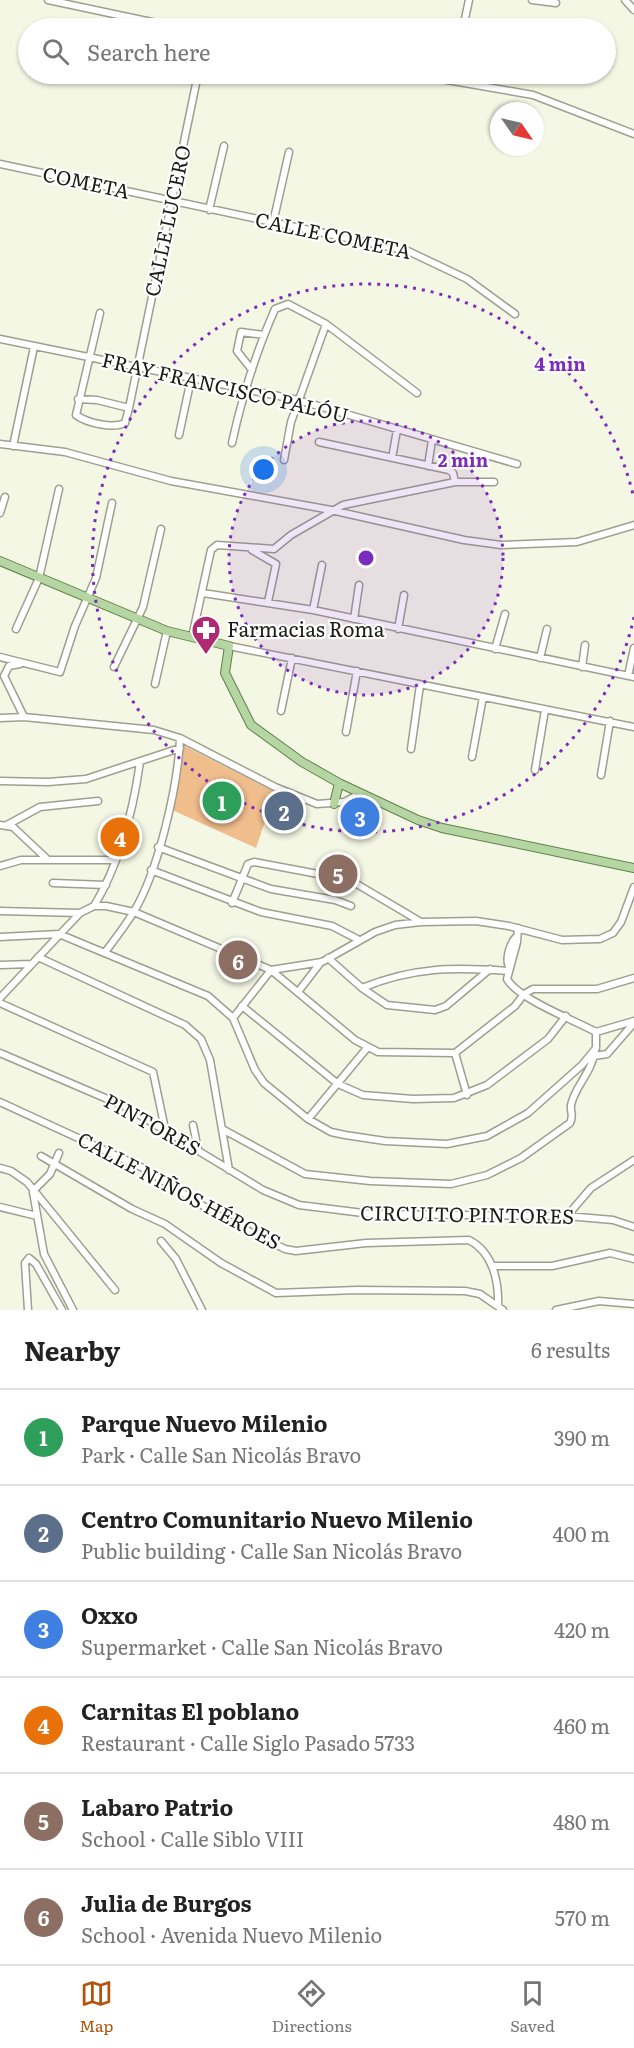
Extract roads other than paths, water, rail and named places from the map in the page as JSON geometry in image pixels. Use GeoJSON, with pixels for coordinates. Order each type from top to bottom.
{"type":"FeatureCollection","features":[{"type":"Feature","properties":{"kind":"main road"},"geometry":{"type":"LineString","coordinates":[[0,561],[167,631],[228,646],[225,673],[251,725],[302,762],[360,794],[442,828],[634,868]]}},
{"type":"Feature","properties":{"kind":"main road"},"geometry":{"type":"LineString","coordinates":[[334,804],[339,783]]}},
{"type":"Feature","properties":{"kind":"street"},"geometry":{"type":"LineString","coordinates":[[48,0],[133,18]]}},
{"type":"Feature","properties":{"kind":"street"},"geometry":{"type":"LineString","coordinates":[[465,18],[469,0]]}},
{"type":"Feature","properties":{"kind":"street"},"geometry":{"type":"LineString","coordinates":[[532,0],[556,3]]}},
{"type":"Feature","properties":{"kind":"street"},"geometry":{"type":"LineString","coordinates":[[625,0],[634,10]]}},
{"type":"Feature","properties":{"kind":"street","name":"CALLE LUCERO"},"geometry":{"type":"LineString","coordinates":[[78,399],[76,415],[108,425],[125,423],[196,84]]}},
{"type":"Feature","properties":{"kind":"street"},"geometry":{"type":"LineString","coordinates":[[484,84],[548,99],[634,134]]}},
{"type":"Feature","properties":{"kind":"street"},"geometry":{"type":"LineString","coordinates":[[209,210],[224,146]]}},
{"type":"Feature","properties":{"kind":"street"},"geometry":{"type":"LineString","coordinates":[[273,223],[289,152]]}},
{"type":"Feature","properties":{"kind":"street","name":"COMETA"},"geometry":{"type":"LineString","coordinates":[[0,164],[172,202]]}},
{"type":"Feature","properties":{"kind":"street","name":"CALLE COMETA"},"geometry":{"type":"LineString","coordinates":[[172,202],[419,255],[467,279],[515,314]]}},
{"type":"Feature","properties":{"kind":"street"},"geometry":{"type":"LineString","coordinates":[[232,443],[244,390],[264,335],[275,309],[288,304],[326,324],[417,393]]}},
{"type":"Feature","properties":{"kind":"street"},"geometry":{"type":"LineString","coordinates":[[100,313],[78,399],[97,400],[129,408]]}},
{"type":"Feature","properties":{"kind":"street"},"geometry":{"type":"LineString","coordinates":[[284,459],[298,400],[326,324]]}},
{"type":"Feature","properties":{"kind":"street"},"geometry":{"type":"LineString","coordinates":[[252,370],[237,351],[241,333],[264,335]]}},
{"type":"Feature","properties":{"kind":"street","name":"FRAY FRANCISCO PALÓU"},"geometry":{"type":"LineString","coordinates":[[0,339],[298,400],[517,464]]}},
{"type":"Feature","properties":{"kind":"street"},"geometry":{"type":"LineString","coordinates":[[13,446],[34,347]]}},
{"type":"Feature","properties":{"kind":"street"},"geometry":{"type":"LineString","coordinates":[[179,435],[191,379]]}},
{"type":"Feature","properties":{"kind":"street"},"geometry":{"type":"LineString","coordinates":[[392,458],[397,430]]}},
{"type":"Feature","properties":{"kind":"street"},"geometry":{"type":"LineString","coordinates":[[428,466],[432,440]]}},
{"type":"Feature","properties":{"kind":"street"},"geometry":{"type":"LineString","coordinates":[[319,442],[450,470],[455,482]]}},
{"type":"Feature","properties":{"kind":"street"},"geometry":{"type":"LineString","coordinates":[[0,444],[65,452],[171,481],[331,510],[464,540],[501,545],[577,542],[634,525]]}},
{"type":"Feature","properties":{"kind":"street"},"geometry":{"type":"LineString","coordinates":[[192,638],[214,547],[222,544],[249,549],[274,549],[291,535],[331,510],[391,494],[455,482],[494,482]]}},
{"type":"Feature","properties":{"kind":"street"},"geometry":{"type":"LineString","coordinates":[[16,629],[39,578],[59,489]]}},
{"type":"Feature","properties":{"kind":"street"},"geometry":{"type":"LineString","coordinates":[[0,513],[5,497]]}},
{"type":"Feature","properties":{"kind":"street"},"geometry":{"type":"LineString","coordinates":[[0,657],[20,664],[60,672],[96,578],[111,503]]}},
{"type":"Feature","properties":{"kind":"street"},"geometry":{"type":"LineString","coordinates":[[114,667],[148,592],[160,529]]}},
{"type":"Feature","properties":{"kind":"street"},"geometry":{"type":"LineString","coordinates":[[249,549],[271,559],[276,564],[268,602]]}},
{"type":"Feature","properties":{"kind":"street"},"geometry":{"type":"LineString","coordinates":[[312,610],[322,565]]}},
{"type":"Feature","properties":{"kind":"street"},"geometry":{"type":"LineString","coordinates":[[354,619],[359,585]]}},
{"type":"Feature","properties":{"kind":"street"},"geometry":{"type":"LineString","coordinates":[[202,593],[312,610],[631,677],[634,648]]}},
{"type":"Feature","properties":{"kind":"street"},"geometry":{"type":"LineString","coordinates":[[398,629],[404,595]]}},
{"type":"Feature","properties":{"kind":"street"},"geometry":{"type":"LineString","coordinates":[[495,649],[504,614]]}},
{"type":"Feature","properties":{"kind":"street"},"geometry":{"type":"LineString","coordinates":[[540,658],[547,629]]}},
{"type":"Feature","properties":{"kind":"street"},"geometry":{"type":"LineString","coordinates":[[155,684],[167,631]]}},
{"type":"Feature","properties":{"kind":"street"},"geometry":{"type":"LineString","coordinates":[[582,667],[585,645]]}},
{"type":"Feature","properties":{"kind":"street"},"geometry":{"type":"LineString","coordinates":[[228,646],[634,727]]}},
{"type":"Feature","properties":{"kind":"street"},"geometry":{"type":"LineString","coordinates":[[281,711],[292,658]]}},
{"type":"Feature","properties":{"kind":"street"},"geometry":{"type":"LineString","coordinates":[[20,664],[9,666],[4,676],[24,717]]}},
{"type":"Feature","properties":{"kind":"street"},"geometry":{"type":"LineString","coordinates":[[346,732],[357,671]]}},
{"type":"Feature","properties":{"kind":"street"},"geometry":{"type":"LineString","coordinates":[[411,748],[420,685]]}},
{"type":"Feature","properties":{"kind":"street"},"geometry":{"type":"LineString","coordinates":[[472,757],[483,697]]}},
{"type":"Feature","properties":{"kind":"street"},"geometry":{"type":"LineString","coordinates":[[535,770],[545,710]]}},
{"type":"Feature","properties":{"kind":"street"},"geometry":{"type":"LineString","coordinates":[[0,718],[24,717],[129,726],[180,738],[275,787],[317,804],[334,804],[360,794]]}},
{"type":"Feature","properties":{"kind":"street"},"geometry":{"type":"LineString","coordinates":[[601,775],[610,721]]}},
{"type":"Feature","properties":{"kind":"street"},"geometry":{"type":"LineString","coordinates":[[106,951],[134,912],[152,870],[178,774],[180,738]]}},
{"type":"Feature","properties":{"kind":"street"},"geometry":{"type":"LineString","coordinates":[[0,781],[70,782],[180,748]]}},
{"type":"Feature","properties":{"kind":"street"},"geometry":{"type":"LineString","coordinates":[[0,998],[80,913],[93,906],[106,885],[128,824],[140,762]]}},
{"type":"Feature","properties":{"kind":"street"},"geometry":{"type":"LineString","coordinates":[[3,825],[40,807],[98,801]]}},
{"type":"Feature","properties":{"kind":"street"},"geometry":{"type":"LineString","coordinates":[[3,825],[18,831],[47,859]]}},
{"type":"Feature","properties":{"kind":"street"},"geometry":{"type":"LineString","coordinates":[[158,847],[271,889],[335,900],[351,906]]}},
{"type":"Feature","properties":{"kind":"street"},"geometry":{"type":"LineString","coordinates":[[0,866],[21,860],[116,860]]}},
{"type":"Feature","properties":{"kind":"street"},"geometry":{"type":"LineString","coordinates":[[232,903],[248,864],[254,862],[340,877],[385,899],[421,922]]}},
{"type":"Feature","properties":{"kind":"street"},"geometry":{"type":"LineString","coordinates":[[152,870],[232,903],[261,912],[332,926],[359,940]]}},
{"type":"Feature","properties":{"kind":"street"},"geometry":{"type":"LineString","coordinates":[[53,884],[106,885]]}},
{"type":"Feature","properties":{"kind":"street"},"geometry":{"type":"LineString","coordinates":[[298,992],[325,960],[359,940],[395,926],[421,922],[476,921],[518,928],[562,940],[600,939],[613,933],[621,922],[631,904],[634,887]]}},
{"type":"Feature","properties":{"kind":"street"},"geometry":{"type":"LineString","coordinates":[[93,906],[134,912],[271,970],[367,1048],[378,1052],[455,1053],[515,1006],[524,994],[533,989],[597,989],[634,978]]}},
{"type":"Feature","properties":{"kind":"street"},"geometry":{"type":"LineString","coordinates":[[0,911],[80,913]]}},
{"type":"Feature","properties":{"kind":"street"},"geometry":{"type":"LineString","coordinates":[[518,928],[517,942],[508,969],[509,982],[524,994],[596,1032],[634,1022]]}},
{"type":"Feature","properties":{"kind":"street"},"geometry":{"type":"LineString","coordinates":[[0,937],[59,934],[106,951],[208,996],[233,1017],[255,1070],[264,1083],[308,1119],[345,1136],[424,1144],[464,1142],[487,1136],[528,1113],[582,1065],[596,1048]]}},
{"type":"Feature","properties":{"kind":"street"},"geometry":{"type":"LineString","coordinates":[[38,957],[185,1025],[196,1033],[210,1060],[229,1170]]}},
{"type":"Feature","properties":{"kind":"street"},"geometry":{"type":"LineString","coordinates":[[233,1017],[271,970],[325,960],[390,1006],[435,1010],[446,1006],[490,969]]}},
{"type":"Feature","properties":{"kind":"street"},"geometry":{"type":"LineString","coordinates":[[0,964],[32,963]]}},
{"type":"Feature","properties":{"kind":"street"},"geometry":{"type":"LineString","coordinates":[[362,988],[390,976],[415,971],[446,968],[508,969]]}},
{"type":"Feature","properties":{"kind":"street"},"geometry":{"type":"LineString","coordinates":[[0,1003],[153,1072],[165,1129]]}},
{"type":"Feature","properties":{"kind":"street"},"geometry":{"type":"LineString","coordinates":[[242,1006],[338,1084],[373,1096],[412,1099],[467,1095],[499,1077],[532,1052],[548,1039],[566,1016]]}},
{"type":"Feature","properties":{"kind":"street"},"geometry":{"type":"LineString","coordinates":[[594,1056],[607,1054],[634,1022]]}},
{"type":"Feature","properties":{"kind":"street"},"geometry":{"type":"LineString","coordinates":[[222,1129],[294,1171],[305,1174],[370,1181],[451,1184],[487,1175],[521,1158],[570,1123],[572,1119],[570,1106],[592,1067],[596,1048],[596,1032]]}},
{"type":"Feature","properties":{"kind":"street"},"geometry":{"type":"LineString","coordinates":[[308,1119],[367,1048]]}},
{"type":"Feature","properties":{"kind":"street","name":"PINTORES"},"geometry":{"type":"LineString","coordinates":[[0,1053],[126,1107],[278,1198],[299,1205]]}},
{"type":"Feature","properties":{"kind":"street"},"geometry":{"type":"LineString","coordinates":[[455,1053],[467,1095]]}},
{"type":"Feature","properties":{"kind":"street","name":"CALLE NIÑOS HÉROES"},"geometry":{"type":"LineString","coordinates":[[0,1102],[143,1168],[224,1219],[285,1249],[296,1251],[366,1243],[472,1241],[492,1266]]}},
{"type":"Feature","properties":{"kind":"street"},"geometry":{"type":"LineString","coordinates":[[193,1125],[198,1150]]}},
{"type":"Feature","properties":{"kind":"street"},"geometry":{"type":"LineString","coordinates":[[33,1191],[55,1166],[59,1153]]}},
{"type":"Feature","properties":{"kind":"street"},"geometry":{"type":"LineString","coordinates":[[41,1156],[132,1209],[165,1224],[213,1258],[276,1293],[357,1290],[465,1291],[480,1294],[501,1308]]}},
{"type":"Feature","properties":{"kind":"street"},"geometry":{"type":"LineString","coordinates":[[567,1216],[591,1188],[634,1160]]}},
{"type":"Feature","properties":{"kind":"street"},"geometry":{"type":"LineString","coordinates":[[0,1168],[21,1176],[115,1290]]}},
{"type":"Feature","properties":{"kind":"street"},"geometry":{"type":"LineString","coordinates":[[33,1191],[44,1254],[73,1310]]}},
{"type":"Feature","properties":{"kind":"street","name":"CIRCUITO PINTORES"},"geometry":{"type":"LineString","coordinates":[[299,1205],[370,1214],[503,1218],[567,1216],[613,1220],[634,1227]]}},
{"type":"Feature","properties":{"kind":"street"},"geometry":{"type":"LineString","coordinates":[[0,1207],[38,1216]]}},
{"type":"Feature","properties":{"kind":"street"},"geometry":{"type":"LineString","coordinates":[[161,1241],[176,1259],[202,1310]]}},
{"type":"Feature","properties":{"kind":"street"},"geometry":{"type":"LineString","coordinates":[[501,1308],[497,1277],[492,1266],[552,1266],[610,1253],[634,1259]]}},
{"type":"Feature","properties":{"kind":"street"},"geometry":{"type":"LineString","coordinates":[[28,1310],[25,1263],[29,1258],[36,1264],[62,1310]]}},
{"type":"Feature","properties":{"kind":"street"},"geometry":{"type":"LineString","coordinates":[[556,1310],[596,1302],[634,1304]]}},
{"type":"Feature","properties":{"kind":"place","name":"Farmacias Roma"},"geometry":{"type":"Point","coordinates":[206,656]}},
{"type":"Feature","properties":{"kind":"place","name":"Parque Nuevo Milenio"},"geometry":{"type":"Point","coordinates":[222,801]}},
{"type":"Feature","properties":{"kind":"place","name":"Centro Comunitario Nuevo Milenio"},"geometry":{"type":"Point","coordinates":[284,811]}},
{"type":"Feature","properties":{"kind":"place","name":"Oxxo"},"geometry":{"type":"Point","coordinates":[360,817]}},
{"type":"Feature","properties":{"kind":"place","name":"Carnitas El poblano"},"geometry":{"type":"Point","coordinates":[120,837]}},
{"type":"Feature","properties":{"kind":"place","name":"Labaro Patrio"},"geometry":{"type":"Point","coordinates":[338,874]}},
{"type":"Feature","properties":{"kind":"place","name":"Julia de Burgos"},"geometry":{"type":"Point","coordinates":[238,960]}}]}
